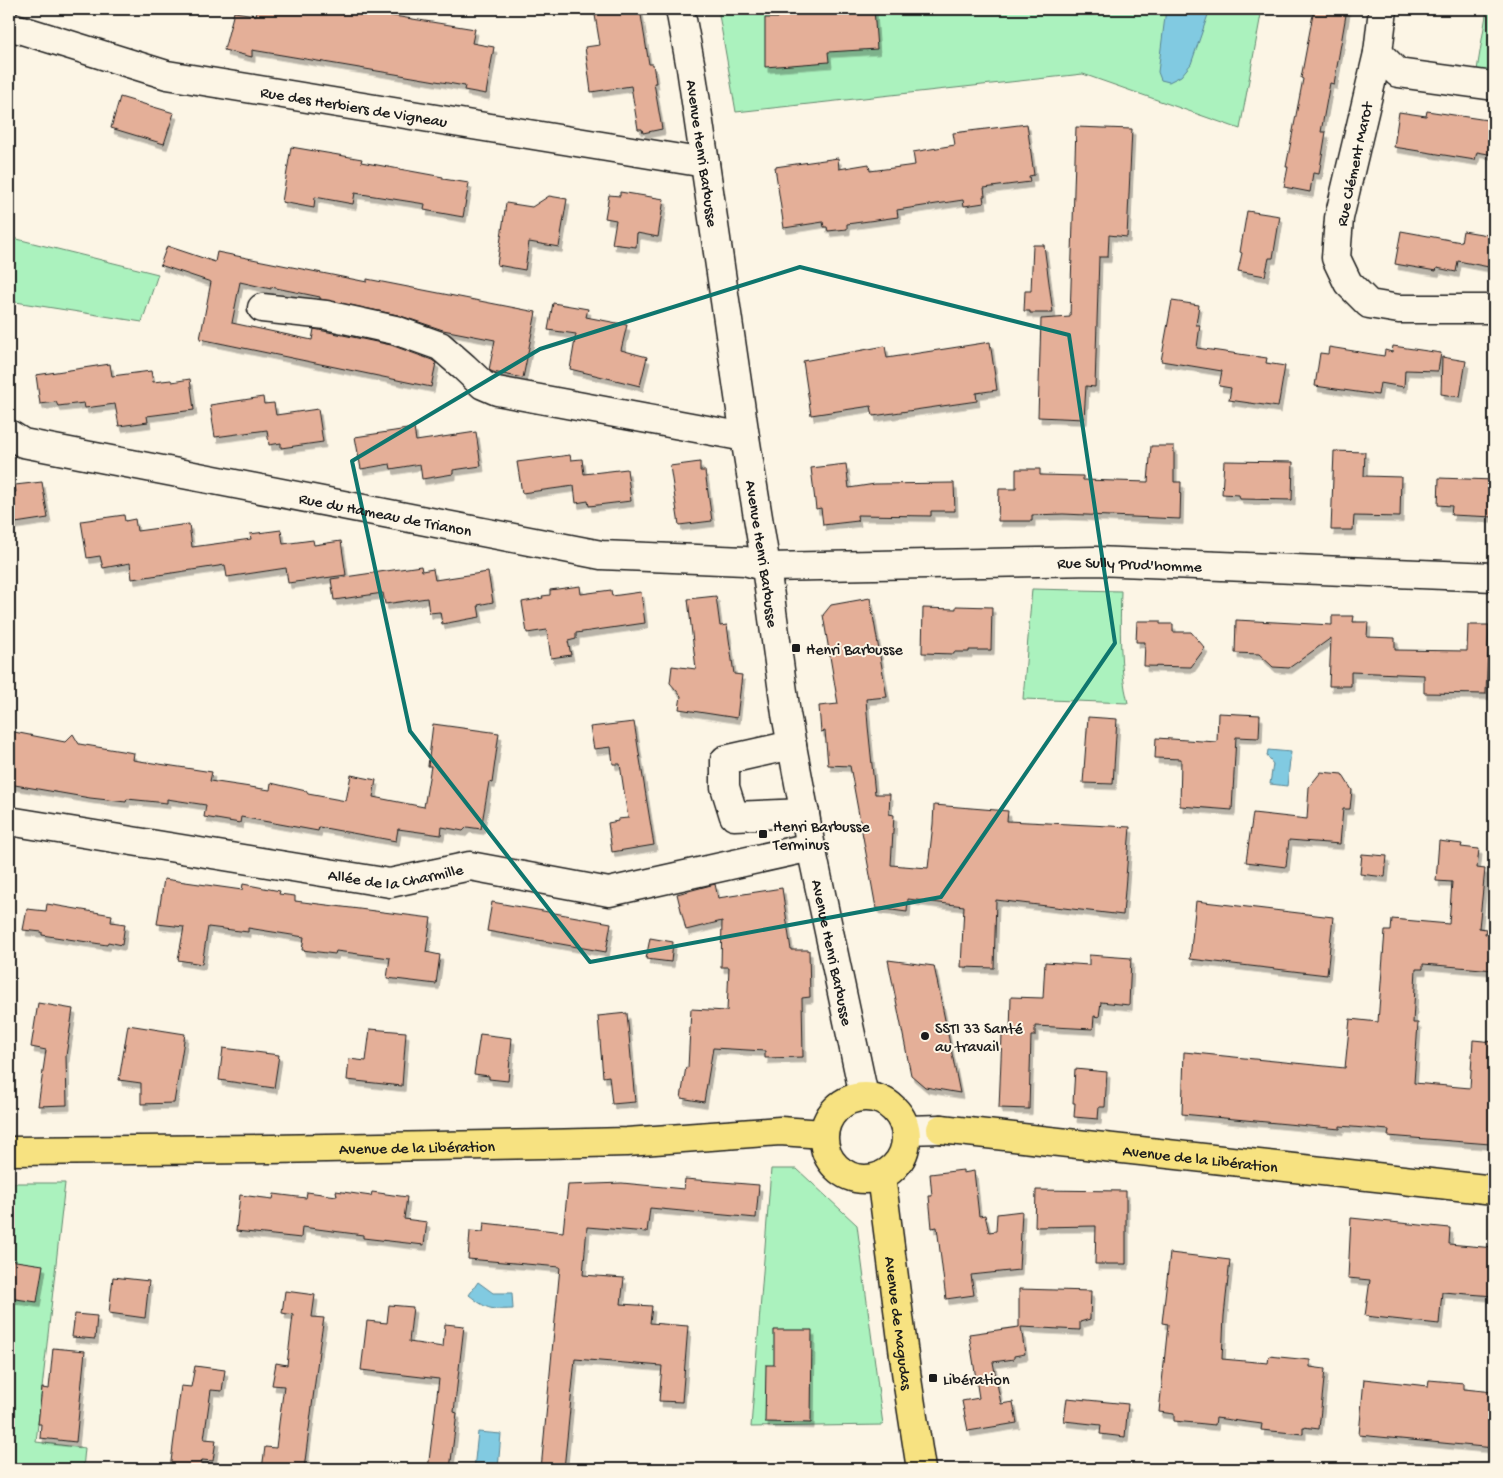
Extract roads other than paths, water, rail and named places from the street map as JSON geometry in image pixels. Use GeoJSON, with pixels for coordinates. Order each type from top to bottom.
{"type":"FeatureCollection","features":[{"type":"Feature","properties":{"kind":"main road"},"geometry":{"type":"LineString","coordinates":[[864,1096],[881,1100],[895,1110],[902,1119],[906,1130],[906,1144],[902,1157],[893,1169],[881,1176],[867,1179],[853,1178],[841,1171],[831,1161],[825,1148],[824,1134],[827,1122],[833,1112],[852,1098],[864,1096]]}},
{"type":"Feature","properties":{"kind":"main road","name":"Avenue de la Libération"},"geometry":{"type":"LineString","coordinates":[[941,1129],[1494,1190]]}},
{"type":"Feature","properties":{"kind":"main road","name":"Avenue de la Libération"},"geometry":{"type":"LineString","coordinates":[[9,1151],[544,1144],[627,1142],[780,1132],[824,1134]]}},
{"type":"Feature","properties":{"kind":"main road","name":"Avenue de Magudas"},"geometry":{"type":"LineString","coordinates":[[881,1176],[907,1379],[921,1469]]}},
{"type":"Feature","properties":{"kind":"street","name":"Avenue Henri Barbusse"},"geometry":{"type":"LineString","coordinates":[[680,9],[792,745],[811,848],[864,1096]]}},
{"type":"Feature","properties":{"kind":"street","name":"Rue Clément Marot"},"geometry":{"type":"LineString","coordinates":[[1383,9],[1378,53],[1339,218],[1336,258],[1348,283],[1369,304],[1400,309],[1494,309]]}},
{"type":"Feature","properties":{"kind":"street","name":"Rue des Herbiers de Vigneau"},"geometry":{"type":"LineString","coordinates":[[9,26],[167,75],[705,164]]}},
{"type":"Feature","properties":{"kind":"street"},"geometry":{"type":"LineString","coordinates":[[1378,53],[1398,73],[1494,86]]}},
{"type":"Feature","properties":{"kind":"street"},"geometry":{"type":"LineString","coordinates":[[262,308],[326,315],[395,330],[440,346],[483,385],[497,391],[745,437]]}},
{"type":"Feature","properties":{"kind":"street","name":"Rue du Hameau de Trianon"},"geometry":{"type":"LineString","coordinates":[[9,434],[23,443],[601,555],[745,561],[766,567]]}},
{"type":"Feature","properties":{"kind":"street","name":"Rue Sully Prud'homme"},"geometry":{"type":"LineString","coordinates":[[766,567],[1095,561],[1494,577]]}},
{"type":"Feature","properties":{"kind":"street"},"geometry":{"type":"LineString","coordinates":[[792,745],[725,760],[725,787],[734,816],[805,813]]}},
{"type":"Feature","properties":{"kind":"street","name":"Allée de la Charmille"},"geometry":{"type":"LineString","coordinates":[[9,821],[390,883],[470,866],[609,892],[811,848]]}},
{"type":"Feature","properties":{"kind":"street","name":"Avenue de la Libération"},"geometry":{"type":"LineString","coordinates":[[906,1130],[941,1129]]}},
{"type":"Feature","properties":{"kind":"water"},"geometry":{"type":"Polygon","coordinates":[[[1166,9],[1210,9],[1191,64],[1181,76],[1169,82],[1161,80],[1158,72],[1166,9]]]}},
{"type":"Feature","properties":{"kind":"water"},"geometry":{"type":"Polygon","coordinates":[[[1268,750],[1291,752],[1287,786],[1270,784],[1273,764],[1267,756],[1268,750]]]}},
{"type":"Feature","properties":{"kind":"water"},"geometry":{"type":"Polygon","coordinates":[[[478,1282],[493,1293],[512,1293],[513,1309],[489,1308],[469,1295],[478,1282]]]}},
{"type":"Feature","properties":{"kind":"water"},"geometry":{"type":"Polygon","coordinates":[[[478,1432],[501,1434],[498,1469],[474,1469],[478,1432]]]}},
{"type":"Feature","properties":{"kind":"place","name":"Henri Barbusse"},"geometry":{"type":"Point","coordinates":[796,648]}},
{"type":"Feature","properties":{"kind":"place","name":"Henri Barbusse Terminus"},"geometry":{"type":"Point","coordinates":[763,834]}},
{"type":"Feature","properties":{"kind":"place","name":"SSTI 33 Santé au travail"},"geometry":{"type":"Point","coordinates":[925,1036]}},
{"type":"Feature","properties":{"kind":"place","name":"Libération"},"geometry":{"type":"Point","coordinates":[933,1378]}}]}
